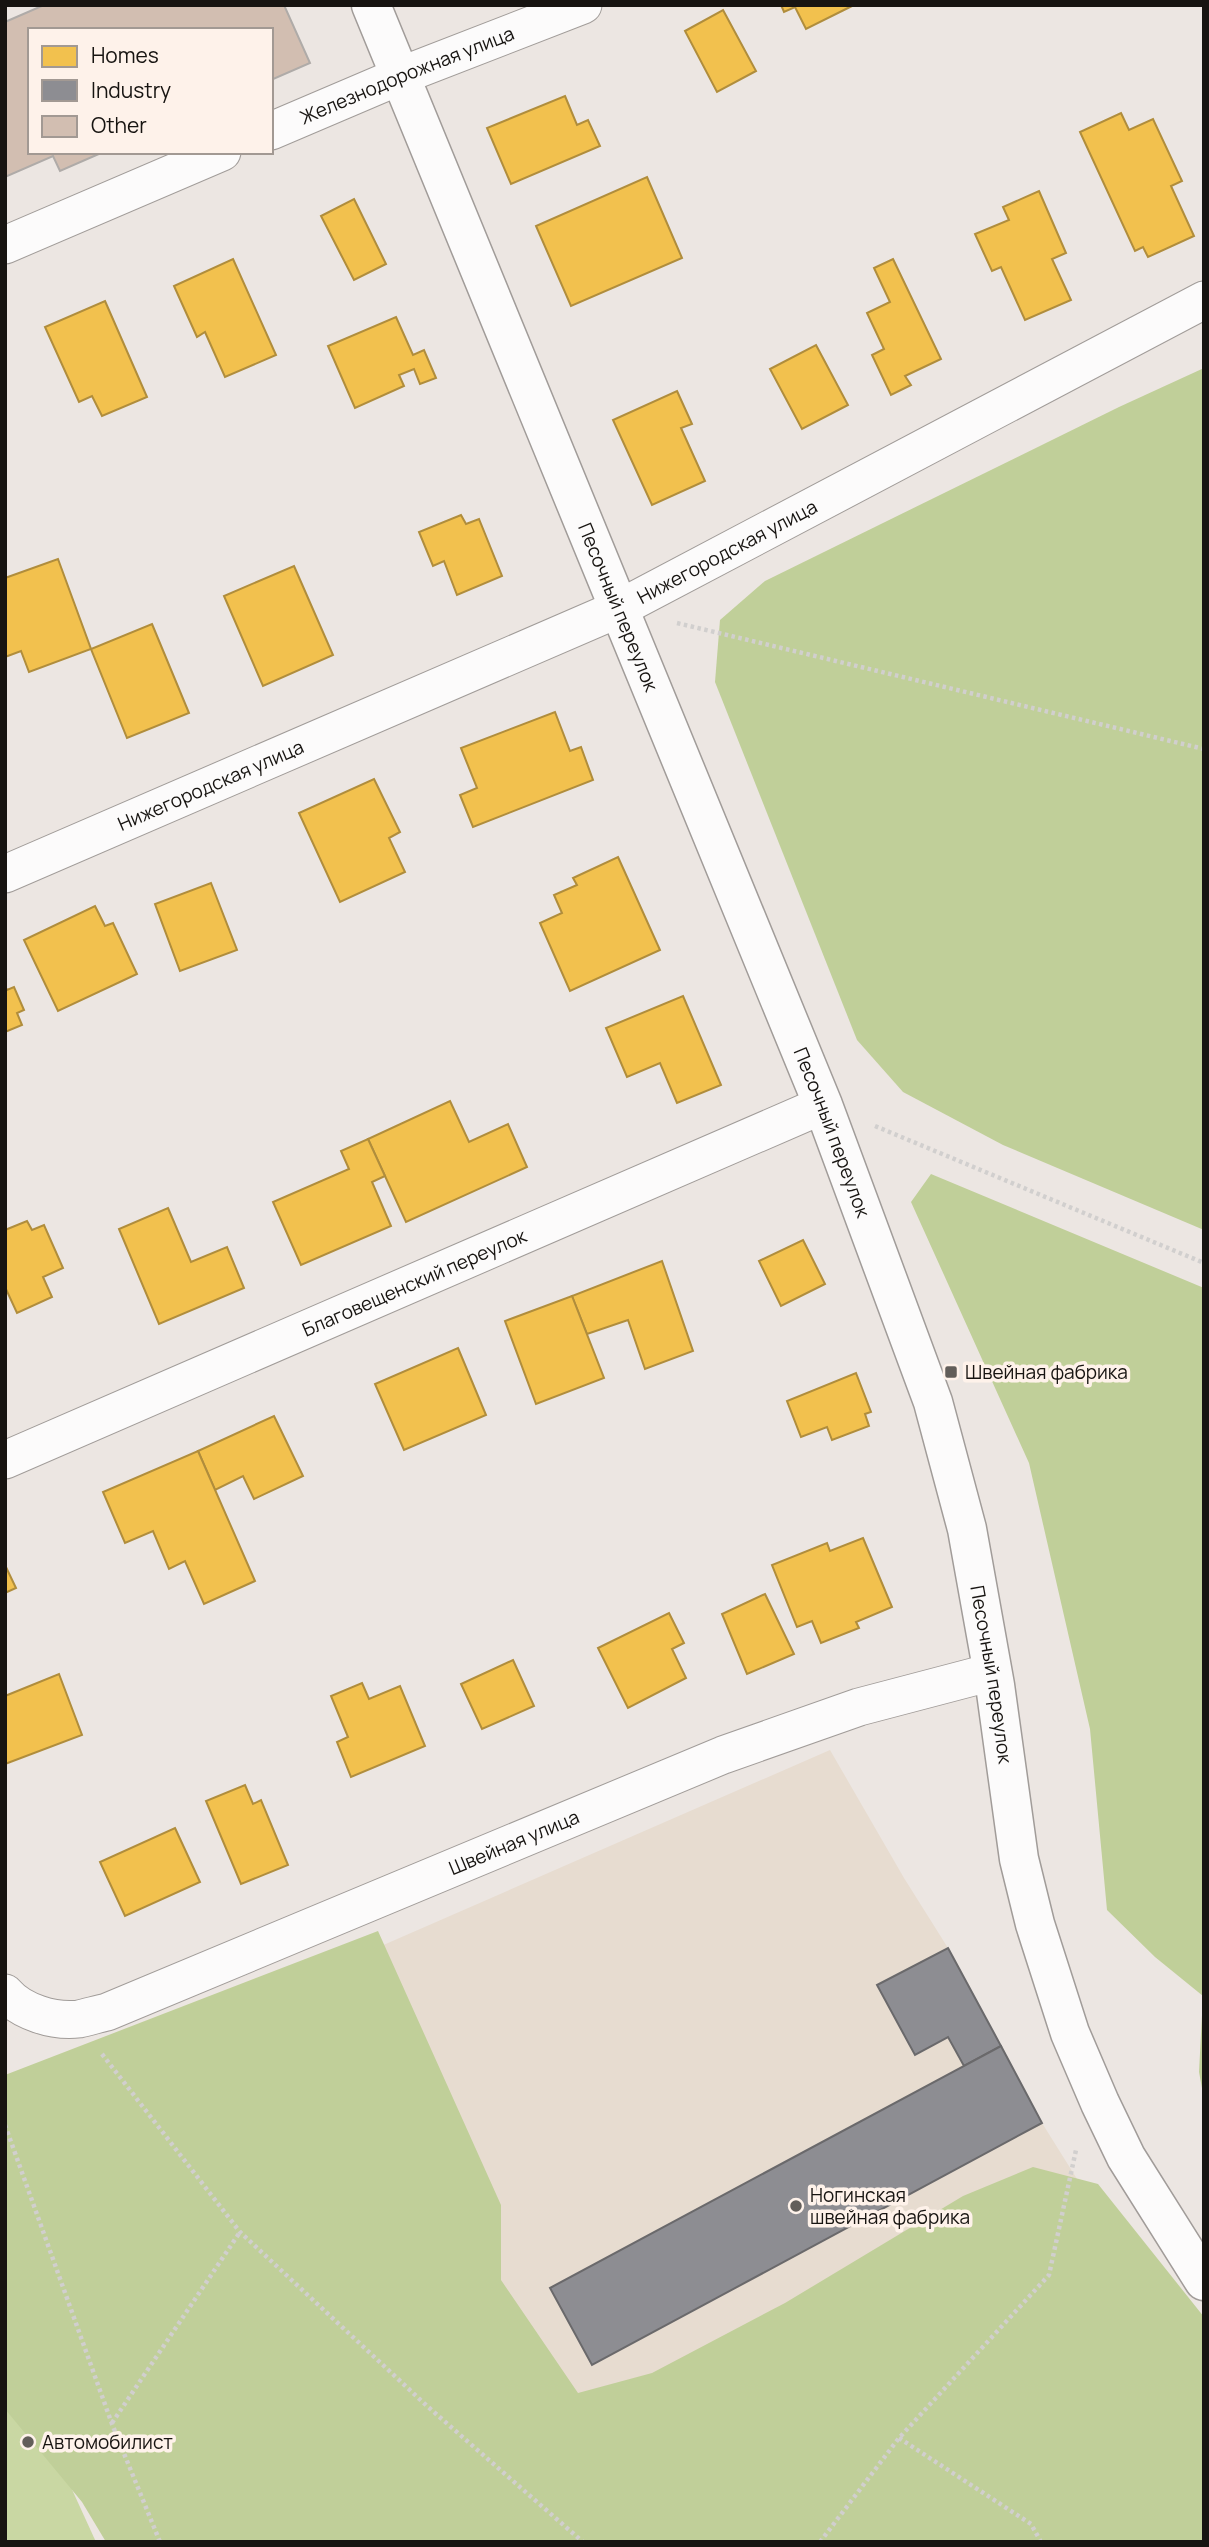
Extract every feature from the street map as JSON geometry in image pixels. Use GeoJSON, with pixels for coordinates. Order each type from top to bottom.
{"type":"FeatureCollection","features":[{"type":"Feature","properties":{"kind":"main road","name":"Песочный переулок"},"geometry":{"type":"LineString","coordinates":[[371,5],[823,1105],[933,1402],[962,1504],[992,1672],[1019,1859],[1035,1924],[1070,2033],[1126,2157],[1204,2281]]}},
{"type":"Feature","properties":{"kind":"street","name":"Железнодорожная улица"},"geometry":{"type":"LineString","coordinates":[[273,130],[400,76],[583,5]]}},
{"type":"Feature","properties":{"kind":"street"},"geometry":{"type":"LineString","coordinates":[[5,245],[217,154]]}},
{"type":"Feature","properties":{"kind":"street","name":"Нижегородская улица"},"geometry":{"type":"LineString","coordinates":[[5,874],[618,609],[1204,300]]}},
{"type":"Feature","properties":{"kind":"street","name":"Благовещенский переулок"},"geometry":{"type":"LineString","coordinates":[[5,1460],[823,1105]]}},
{"type":"Feature","properties":{"kind":"street","name":"Швейная улица"},"geometry":{"type":"LineString","coordinates":[[5,1993],[12,2001],[39,2015],[76,2019],[107,2012],[723,1755],[859,1707],[992,1672]]}},
{"type":"Feature","properties":{"kind":"path"},"geometry":{"type":"LineString","coordinates":[[618,609],[1204,750]]}},
{"type":"Feature","properties":{"kind":"path"},"geometry":{"type":"LineString","coordinates":[[823,1105],[1204,1263]]}},
{"type":"Feature","properties":{"kind":"path"},"geometry":{"type":"LineString","coordinates":[[76,2019],[154,2124],[240,2232],[427,2406],[583,2542]]}},
{"type":"Feature","properties":{"kind":"path"},"geometry":{"type":"LineString","coordinates":[[5,2125],[112,2424],[160,2542]]}},
{"type":"Feature","properties":{"kind":"path"},"geometry":{"type":"LineString","coordinates":[[820,2542],[899,2438],[1049,2275],[1076,2149]]}},
{"type":"Feature","properties":{"kind":"path"},"geometry":{"type":"LineString","coordinates":[[112,2424],[240,2232]]}},
{"type":"Feature","properties":{"kind":"path"},"geometry":{"type":"LineString","coordinates":[[899,2438],[1031,2524],[1041,2542]]}},
{"type":"Feature","properties":{"kind":"shaded area"},"geometry":{"type":"Polygon","coordinates":[[[830,1750],[948,1948],[1042,2123],[1087,2195],[569,2452],[333,1967],[830,1750]]]}},
{"type":"Feature","properties":{"kind":"green space"},"geometry":{"type":"Polygon","coordinates":[[[1204,368],[1204,1230],[1003,1145],[903,1092],[857,1040],[715,682],[720,620],[765,581],[1204,368]]]}},
{"type":"Feature","properties":{"kind":"green space"},"geometry":{"type":"Polygon","coordinates":[[[931,1174],[1204,1288],[1204,2099],[1199,2072],[1203,1996],[1155,1957],[1107,1910],[1090,1729],[1029,1463],[911,1202],[931,1174]]]}},
{"type":"Feature","properties":{"kind":"green space"},"geometry":{"type":"Polygon","coordinates":[[[378,1931],[501,2205],[501,2280],[578,2393],[652,2373],[785,2303],[963,2196],[1033,2167],[1098,2184],[1204,2317],[1204,2542],[106,2542],[82,2502],[5,2409],[5,2075],[378,1931]]]}},
{"type":"Feature","properties":{"kind":"green space","name":"Автомобилист"},"geometry":{"type":"Polygon","coordinates":[[[5,2343],[96,2542],[5,2542],[5,2343]]]}},
{"type":"Feature","properties":{"kind":"building: Homes"},"geometry":{"type":"Polygon","coordinates":[[[781,5],[854,5],[806,29],[795,7],[784,12],[781,5]]]}},
{"type":"Feature","properties":{"kind":"building: Homes"},"geometry":{"type":"Polygon","coordinates":[[[723,10],[756,71],[717,92],[685,31],[723,10]]]}},
{"type":"Feature","properties":{"kind":"building: Homes"},"geometry":{"type":"Polygon","coordinates":[[[565,96],[577,125],[588,120],[600,146],[511,184],[487,128],[565,96]]]}},
{"type":"Feature","properties":{"kind":"building: Homes"},"geometry":{"type":"Polygon","coordinates":[[[1121,113],[1129,130],[1153,119],[1182,181],[1171,186],[1194,236],[1148,257],[1143,247],[1135,251],[1080,132],[1121,113]]]}},
{"type":"Feature","properties":{"kind":"building: Homes"},"geometry":{"type":"Polygon","coordinates":[[[647,177],[682,258],[571,306],[536,226],[647,177]]]}},
{"type":"Feature","properties":{"kind":"building: Homes"},"geometry":{"type":"Polygon","coordinates":[[[1039,191],[1066,253],[1052,259],[1071,300],[1025,320],[1001,267],[992,271],[975,234],[1009,220],[1003,207],[1039,191]]]}},
{"type":"Feature","properties":{"kind":"building: Homes"},"geometry":{"type":"Polygon","coordinates":[[[354,199],[386,264],[354,280],[321,216],[354,199]]]}},
{"type":"Feature","properties":{"kind":"building: Homes"},"geometry":{"type":"Polygon","coordinates":[[[233,259],[276,355],[225,377],[205,332],[197,337],[174,286],[233,259]]]}},
{"type":"Feature","properties":{"kind":"building: Homes"},"geometry":{"type":"Polygon","coordinates":[[[893,259],[941,359],[905,376],[911,385],[891,395],[872,355],[884,349],[867,313],[890,302],[874,268],[893,259]]]}},
{"type":"Feature","properties":{"kind":"building: Homes"},"geometry":{"type":"Polygon","coordinates":[[[105,301],[147,397],[102,416],[92,396],[79,402],[45,327],[105,301]]]}},
{"type":"Feature","properties":{"kind":"building: Homes"},"geometry":{"type":"Polygon","coordinates":[[[396,317],[413,355],[424,350],[436,378],[420,384],[414,369],[399,375],[404,386],[355,408],[328,346],[396,317]]]}},
{"type":"Feature","properties":{"kind":"building: Homes"},"geometry":{"type":"Polygon","coordinates":[[[816,345],[848,405],[802,429],[770,369],[816,345]]]}},
{"type":"Feature","properties":{"kind":"building: Homes"},"geometry":{"type":"Polygon","coordinates":[[[677,391],[692,424],[681,428],[705,481],[652,505],[613,420],[677,391]]]}},
{"type":"Feature","properties":{"kind":"building: Homes"},"geometry":{"type":"Polygon","coordinates":[[[461,515],[466,524],[479,519],[502,576],[457,595],[444,561],[433,566],[419,532],[461,515]]]}},
{"type":"Feature","properties":{"kind":"building: Homes"},"geometry":{"type":"Polygon","coordinates":[[[58,559],[91,649],[29,672],[21,651],[5,657],[5,578],[58,559]]]}},
{"type":"Feature","properties":{"kind":"building: Homes"},"geometry":{"type":"Polygon","coordinates":[[[294,566],[333,655],[263,686],[224,596],[294,566]]]}},
{"type":"Feature","properties":{"kind":"building: Homes"},"geometry":{"type":"Polygon","coordinates":[[[152,624],[189,713],[127,738],[91,649],[152,624]]]}},
{"type":"Feature","properties":{"kind":"building: Homes"},"geometry":{"type":"Polygon","coordinates":[[[555,712],[570,751],[581,747],[593,780],[473,827],[460,795],[477,788],[461,748],[555,712]]]}},
{"type":"Feature","properties":{"kind":"building: Homes"},"geometry":{"type":"Polygon","coordinates":[[[374,779],[400,832],[389,838],[405,872],[340,902],[299,813],[374,779]]]}},
{"type":"Feature","properties":{"kind":"building: Homes"},"geometry":{"type":"Polygon","coordinates":[[[618,857],[660,950],[570,991],[540,923],[562,913],[554,895],[577,885],[573,878],[618,857]]]}},
{"type":"Feature","properties":{"kind":"building: Homes"},"geometry":{"type":"Polygon","coordinates":[[[211,883],[237,950],[180,971],[155,904],[211,883]]]}},
{"type":"Feature","properties":{"kind":"building: Homes"},"geometry":{"type":"Polygon","coordinates":[[[95,906],[105,926],[113,923],[137,974],[58,1011],[24,940],[95,906]]]}},
{"type":"Feature","properties":{"kind":"building: Homes"},"geometry":{"type":"Polygon","coordinates":[[[5,986],[7,990],[14,987],[24,1010],[17,1013],[22,1025],[5,1032],[5,986]]]}},
{"type":"Feature","properties":{"kind":"building: Homes"},"geometry":{"type":"Polygon","coordinates":[[[683,996],[721,1085],[677,1103],[660,1063],[627,1077],[606,1028],[683,996]]]}},
{"type":"Feature","properties":{"kind":"building: Homes"},"geometry":{"type":"Polygon","coordinates":[[[450,1101],[469,1142],[508,1124],[527,1167],[406,1222],[368,1139],[450,1101]]]}},
{"type":"Feature","properties":{"kind":"building: Homes"},"geometry":{"type":"Polygon","coordinates":[[[368,1139],[385,1176],[372,1182],[391,1226],[301,1265],[273,1202],[349,1169],[341,1151],[368,1139]]]}},
{"type":"Feature","properties":{"kind":"building: Homes"},"geometry":{"type":"Polygon","coordinates":[[[168,1208],[191,1262],[227,1247],[244,1288],[159,1324],[119,1229],[168,1208]]]}},
{"type":"Feature","properties":{"kind":"building: Homes"},"geometry":{"type":"Polygon","coordinates":[[[27,1221],[32,1230],[44,1225],[63,1268],[43,1277],[52,1297],[17,1313],[5,1287],[5,1230],[27,1221]]]}},
{"type":"Feature","properties":{"kind":"building: Homes"},"geometry":{"type":"Polygon","coordinates":[[[803,1240],[825,1284],[781,1306],[759,1261],[803,1240]]]}},
{"type":"Feature","properties":{"kind":"building: Homes"},"geometry":{"type":"Polygon","coordinates":[[[662,1261],[693,1351],[645,1369],[628,1320],[587,1334],[572,1296],[662,1261]]]}},
{"type":"Feature","properties":{"kind":"building: Homes"},"geometry":{"type":"Polygon","coordinates":[[[572,1296],[604,1378],[536,1404],[505,1321],[572,1296]]]}},
{"type":"Feature","properties":{"kind":"building: Homes"},"geometry":{"type":"Polygon","coordinates":[[[458,1348],[486,1415],[404,1450],[375,1384],[458,1348]]]}},
{"type":"Feature","properties":{"kind":"building: Homes"},"geometry":{"type":"Polygon","coordinates":[[[856,1373],[871,1412],[865,1414],[869,1426],[832,1440],[827,1427],[801,1437],[787,1401],[856,1373]]]}},
{"type":"Feature","properties":{"kind":"building: Homes"},"geometry":{"type":"Polygon","coordinates":[[[274,1416],[303,1476],[254,1499],[243,1476],[215,1490],[198,1451],[274,1416]]]}},
{"type":"Feature","properties":{"kind":"building: Homes"},"geometry":{"type":"Polygon","coordinates":[[[198,1451],[255,1581],[204,1604],[185,1561],[169,1569],[153,1531],[125,1543],[103,1492],[198,1451]]]}},
{"type":"Feature","properties":{"kind":"building: Homes"},"geometry":{"type":"Polygon","coordinates":[[[863,1538],[892,1607],[856,1622],[859,1628],[821,1643],[812,1621],[797,1627],[772,1565],[827,1543],[830,1551],[863,1538]]]}},
{"type":"Feature","properties":{"kind":"building: Homes"},"geometry":{"type":"Polygon","coordinates":[[[5,1565],[16,1588],[5,1593],[5,1565]]]}},
{"type":"Feature","properties":{"kind":"building: Homes"},"geometry":{"type":"Polygon","coordinates":[[[765,1594],[794,1654],[747,1674],[722,1614],[765,1594]]]}},
{"type":"Feature","properties":{"kind":"building: Homes"},"geometry":{"type":"Polygon","coordinates":[[[669,1613],[684,1643],[672,1649],[686,1678],[628,1708],[598,1648],[669,1613]]]}},
{"type":"Feature","properties":{"kind":"building: Homes"},"geometry":{"type":"Polygon","coordinates":[[[513,1660],[534,1706],[482,1729],[461,1684],[513,1660]]]}},
{"type":"Feature","properties":{"kind":"building: Homes"},"geometry":{"type":"Polygon","coordinates":[[[59,1674],[82,1735],[5,1764],[5,1696],[59,1674]]]}},
{"type":"Feature","properties":{"kind":"building: Homes"},"geometry":{"type":"Polygon","coordinates":[[[362,1683],[369,1699],[400,1686],[425,1746],[351,1777],[337,1742],[348,1737],[331,1696],[362,1683]]]}},
{"type":"Feature","properties":{"kind":"building: Homes"},"geometry":{"type":"Polygon","coordinates":[[[245,1785],[253,1804],[261,1800],[288,1865],[241,1884],[206,1801],[245,1785]]]}},
{"type":"Feature","properties":{"kind":"building: Homes"},"geometry":{"type":"Polygon","coordinates":[[[175,1828],[200,1882],[125,1916],[100,1862],[175,1828]]]}},
{"type":"Feature","properties":{"kind":"building: Industry"},"geometry":{"type":"Polygon","coordinates":[[[948,1948],[1001,2046],[964,2066],[948,2037],[915,2055],[877,1985],[948,1948]]]}},
{"type":"Feature","properties":{"kind":"building: Industry","name":"Ногинская швейная фабрика"},"geometry":{"type":"Polygon","coordinates":[[[1001,2046],[1042,2123],[592,2365],[550,2288],[1001,2046]]]}},
{"type":"Feature","properties":{"kind":"building: Other"},"geometry":{"type":"Polygon","coordinates":[[[44,5],[284,5],[310,63],[273,79],[273,28],[28,28],[28,154],[99,154],[60,171],[53,156],[5,177],[5,22],[44,5]]]}},
{"type":"Feature","properties":{"kind":"place","name":"Швейная фабрика"},"geometry":{"type":"Point","coordinates":[951,1372]}},
{"type":"Feature","properties":{"kind":"place","name":"Ногинская швейная фабрика"},"geometry":{"type":"Point","coordinates":[796,2206]}},
{"type":"Feature","properties":{"kind":"place","name":"Автомобилист"},"geometry":{"type":"Point","coordinates":[28,2442]}}]}
